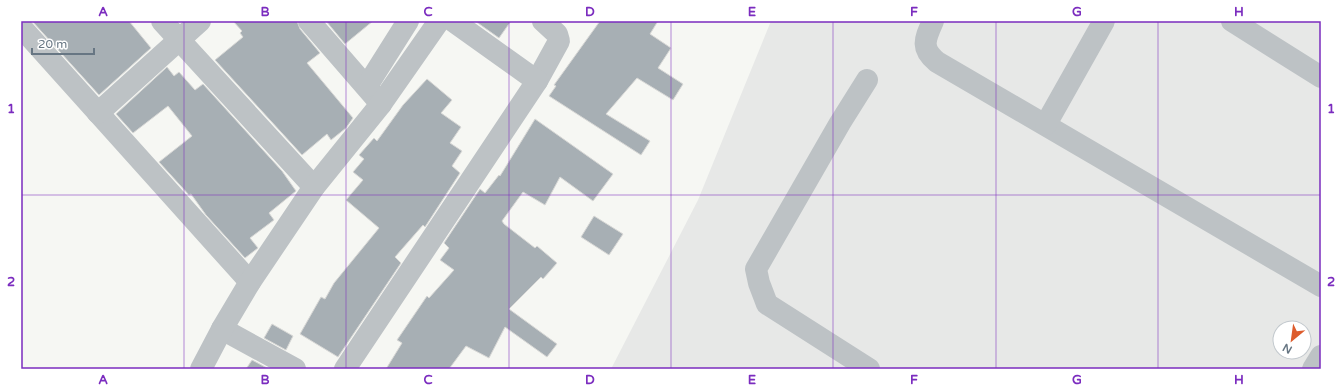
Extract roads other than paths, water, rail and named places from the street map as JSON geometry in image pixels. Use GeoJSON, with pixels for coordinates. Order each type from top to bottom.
{"type":"FeatureCollection","features":[{"type":"Feature","properties":{"kind":"street"},"geometry":{"type":"LineString","coordinates":[[162,21],[178,41],[314,187]]}},
{"type":"Feature","properties":{"kind":"street"},"geometry":{"type":"LineString","coordinates":[[98,113],[200,21]]}},
{"type":"Feature","properties":{"kind":"street"},"geometry":{"type":"LineString","coordinates":[[309,21],[368,86],[381,104]]}},
{"type":"Feature","properties":{"kind":"street"},"geometry":{"type":"LineString","coordinates":[[368,86],[408,21]]}},
{"type":"Feature","properties":{"kind":"street"},"geometry":{"type":"LineString","coordinates":[[201,369],[222,329],[250,282],[314,187],[381,104],[439,21]]}},
{"type":"Feature","properties":{"kind":"street"},"geometry":{"type":"LineString","coordinates":[[453,21],[537,81]]}},
{"type":"Feature","properties":{"kind":"street"},"geometry":{"type":"LineString","coordinates":[[345,369],[537,81],[559,41],[557,34],[543,21]]}},
{"type":"Feature","properties":{"kind":"street"},"geometry":{"type":"LineString","coordinates":[[933,21],[926,43],[927,52],[931,56],[1321,286]]}},
{"type":"Feature","properties":{"kind":"street"},"geometry":{"type":"LineString","coordinates":[[1046,124],[1104,21]]}},
{"type":"Feature","properties":{"kind":"street"},"geometry":{"type":"LineString","coordinates":[[1232,21],[1321,77]]}},
{"type":"Feature","properties":{"kind":"street"},"geometry":{"type":"LineString","coordinates":[[21,27],[250,282]]}},
{"type":"Feature","properties":{"kind":"street"},"geometry":{"type":"LineString","coordinates":[[867,80],[840,123],[756,269],[758,283],[767,304],[869,369]]}},
{"type":"Feature","properties":{"kind":"street"},"geometry":{"type":"LineString","coordinates":[[222,329],[295,369]]}},
{"type":"Feature","properties":{"kind":"street"},"geometry":{"type":"LineString","coordinates":[[1313,369],[1321,356]]}}]}
